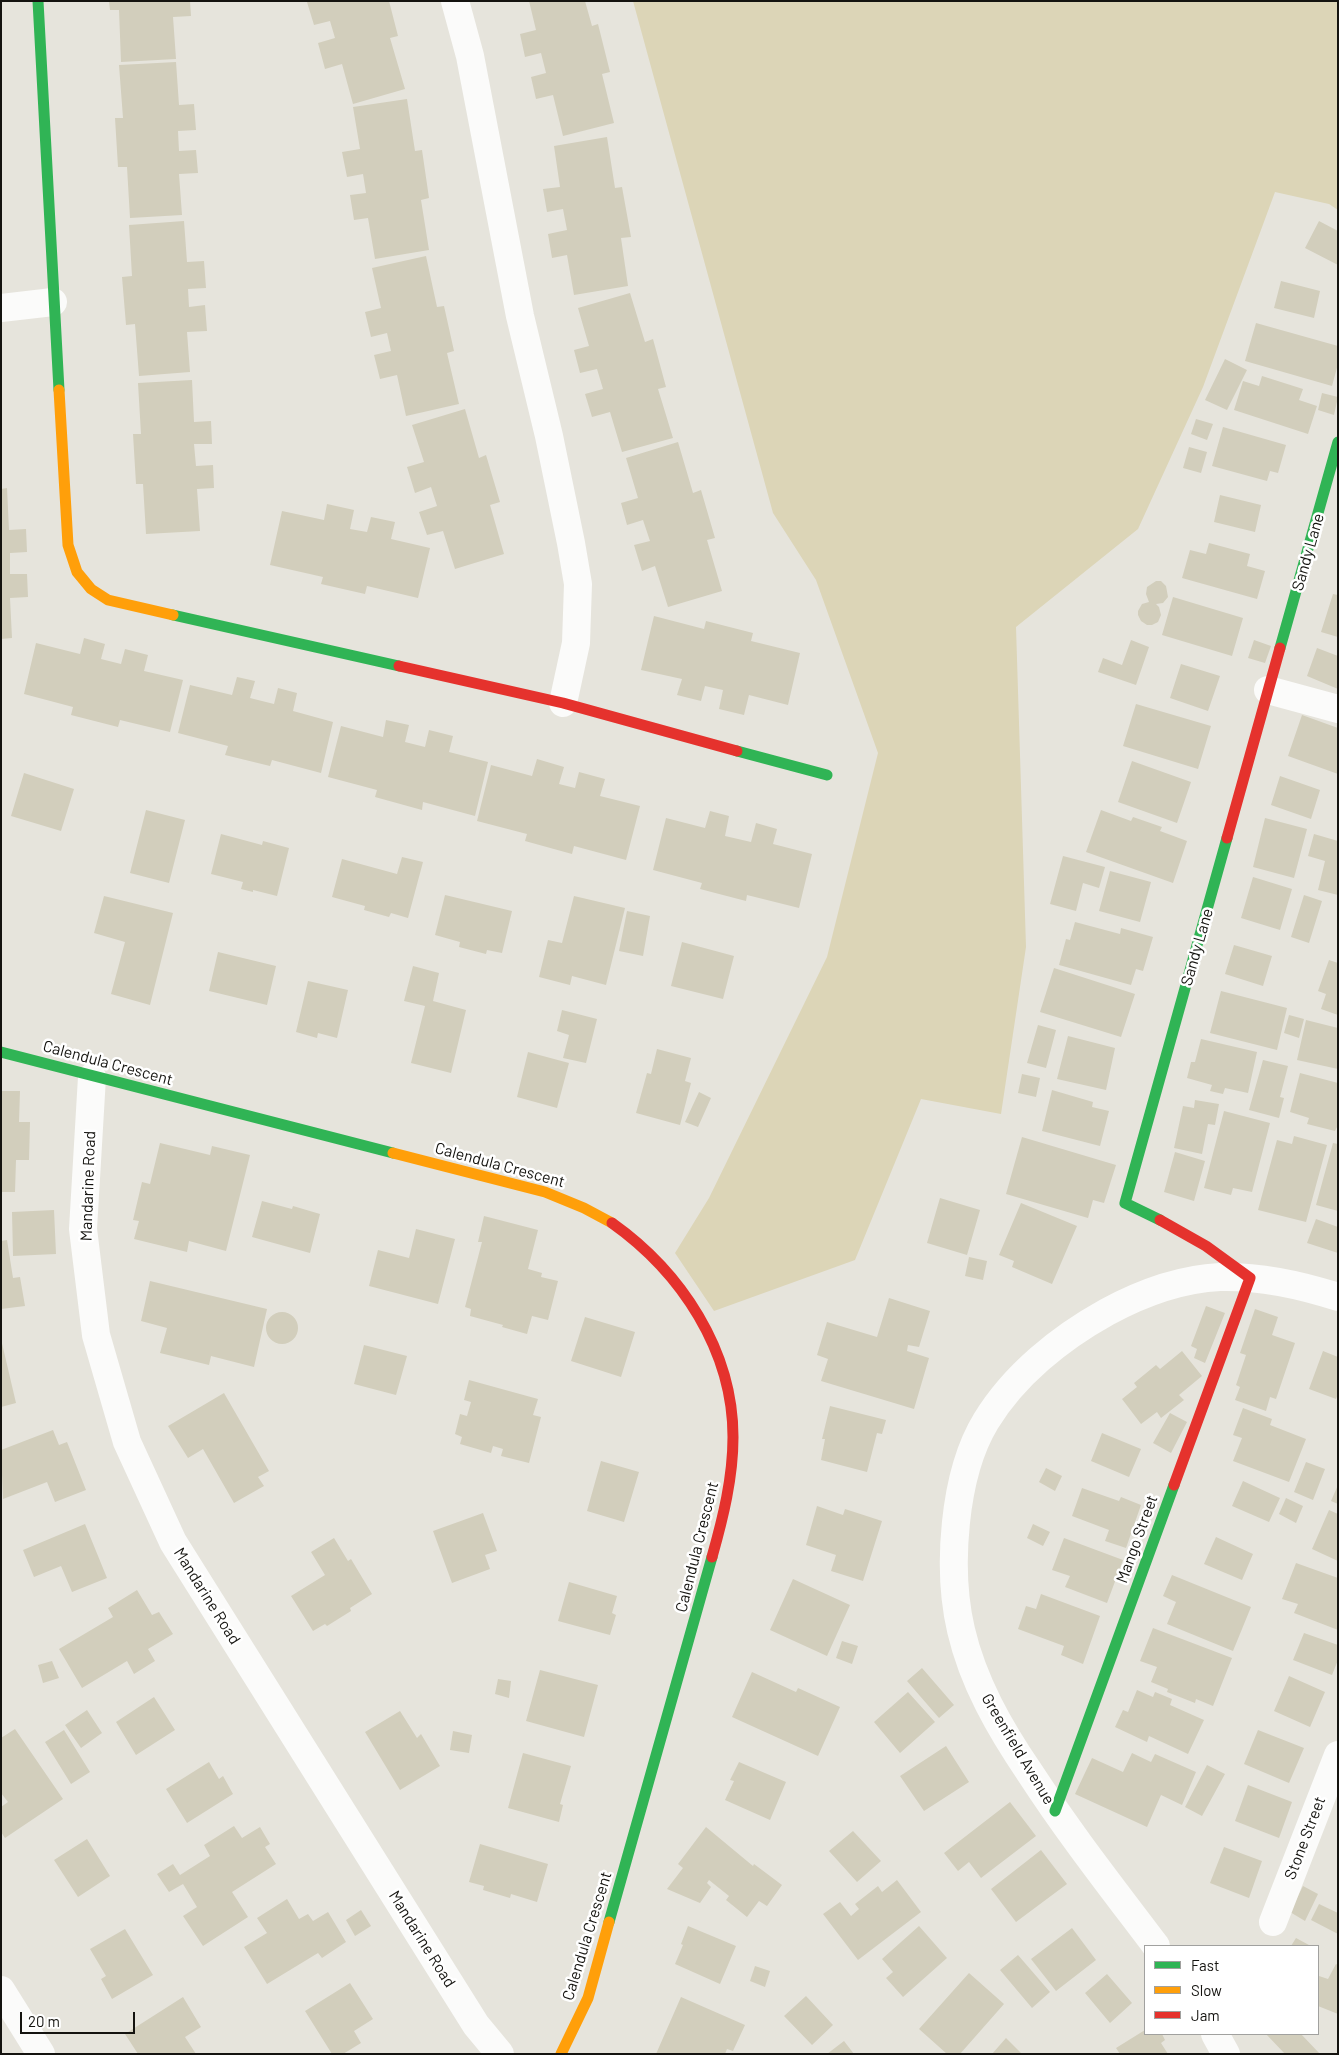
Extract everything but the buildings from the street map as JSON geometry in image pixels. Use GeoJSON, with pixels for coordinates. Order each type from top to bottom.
{"type":"FeatureCollection","features":[{"type":"Feature","properties":{"kind":"street"},"geometry":{"type":"LineString","coordinates":[[38,1],[68,545],[82,582],[92,592],[108,600],[563,703],[827,775]]}},
{"type":"Feature","properties":{"kind":"street"},"geometry":{"type":"LineString","coordinates":[[455,1],[470,56],[520,316],[549,436],[578,584],[576,643],[563,703]]}},
{"type":"Feature","properties":{"kind":"street"},"geometry":{"type":"LineString","coordinates":[[1,308],[54,302]]}},
{"type":"Feature","properties":{"kind":"street","name":"Sandy Lane"},"geometry":{"type":"LineString","coordinates":[[1250,1278],[1228,1260],[1186,1233],[1125,1204],[1338,442]]}},
{"type":"Feature","properties":{"kind":"street"},"geometry":{"type":"LineString","coordinates":[[1268,690],[1338,709]]}},
{"type":"Feature","properties":{"kind":"street","name":"Calendula Crescent"},"geometry":{"type":"LineString","coordinates":[[1,1052],[92,1077],[545,1192],[578,1204],[608,1221],[636,1241],[661,1265],[683,1291],[701,1321],[717,1357],[729,1404],[733,1434],[732,1472],[725,1511],[588,1998],[561,2054]]}},
{"type":"Feature","properties":{"kind":"street","name":"Mandarine Road"},"geometry":{"type":"LineString","coordinates":[[92,1077],[83,1229],[96,1335],[126,1442],[173,1542],[476,2026],[500,2054]]}},
{"type":"Feature","properties":{"kind":"street","name":"Greenfield Avenue"},"geometry":{"type":"LineString","coordinates":[[1155,1945],[1054,1811],[989,1707],[971,1664],[961,1630],[956,1592],[954,1543],[960,1496],[969,1460],[986,1422],[1013,1386],[1047,1351],[1086,1324],[1151,1291],[1185,1282],[1217,1277],[1250,1278],[1306,1287],[1338,1297]]}},
{"type":"Feature","properties":{"kind":"street","name":"Mango Street"},"geometry":{"type":"LineString","coordinates":[[1054,1811],[1250,1278]]}},
{"type":"Feature","properties":{"kind":"street","name":"Stone Street"},"geometry":{"type":"LineString","coordinates":[[1273,1922],[1336,1763]]}},
{"type":"Feature","properties":{"kind":"street"},"geometry":{"type":"LineString","coordinates":[[1,1990],[41,2054]]}},
{"type":"Feature","properties":{"kind":"street"},"geometry":{"type":"LineString","coordinates":[[1216,2035],[1225,2054]]}},
{"type":"Feature","properties":{"kind":"shaded area"},"geometry":{"type":"Polygon","coordinates":[[[633,1],[1338,1],[1338,210],[1329,204],[1275,192],[1203,387],[1138,529],[1016,627],[1026,947],[1001,1114],[921,1099],[855,1260],[714,1311],[675,1253],[709,1198],[827,957],[878,753],[816,580],[773,513],[633,1]]]}},
{"type":"Feature","properties":{"kind":"traffic: fast"},"geometry":{"type":"LineString","coordinates":[[38,1],[59,390]]}},
{"type":"Feature","properties":{"kind":"traffic: fast"},"geometry":{"type":"LineString","coordinates":[[1280,648],[1338,442]]}},
{"type":"Feature","properties":{"kind":"traffic: fast"},"geometry":{"type":"LineString","coordinates":[[173,615],[399,666]]}},
{"type":"Feature","properties":{"kind":"traffic: fast"},"geometry":{"type":"LineString","coordinates":[[737,751],[827,775]]}},
{"type":"Feature","properties":{"kind":"traffic: fast"},"geometry":{"type":"LineString","coordinates":[[1160,1220],[1125,1203],[1227,838]]}},
{"type":"Feature","properties":{"kind":"traffic: fast"},"geometry":{"type":"LineString","coordinates":[[1,1052],[393,1153]]}},
{"type":"Feature","properties":{"kind":"traffic: fast"},"geometry":{"type":"LineString","coordinates":[[1055,1811],[1174,1485]]}},
{"type":"Feature","properties":{"kind":"traffic: fast"},"geometry":{"type":"LineString","coordinates":[[609,1922],[712,1557]]}},
{"type":"Feature","properties":{"kind":"traffic: slow"},"geometry":{"type":"LineString","coordinates":[[59,390],[68,545],[77,572],[91,589],[108,600],[173,615]]}},
{"type":"Feature","properties":{"kind":"traffic: slow"},"geometry":{"type":"LineString","coordinates":[[393,1153],[545,1192],[584,1208],[612,1223]]}},
{"type":"Feature","properties":{"kind":"traffic: slow"},"geometry":{"type":"LineString","coordinates":[[561,2054],[588,1998],[609,1922]]}},
{"type":"Feature","properties":{"kind":"traffic: jam"},"geometry":{"type":"LineString","coordinates":[[1227,838],[1280,648]]}},
{"type":"Feature","properties":{"kind":"traffic: jam"},"geometry":{"type":"LineString","coordinates":[[399,666],[563,703],[737,751]]}},
{"type":"Feature","properties":{"kind":"traffic: jam"},"geometry":{"type":"LineString","coordinates":[[1160,1220],[1206,1246],[1250,1278],[1174,1485]]}},
{"type":"Feature","properties":{"kind":"traffic: jam"},"geometry":{"type":"LineString","coordinates":[[612,1223],[637,1243],[681,1289],[713,1344],[724,1374],[731,1405],[733,1452],[727,1498],[712,1557]]}}]}
